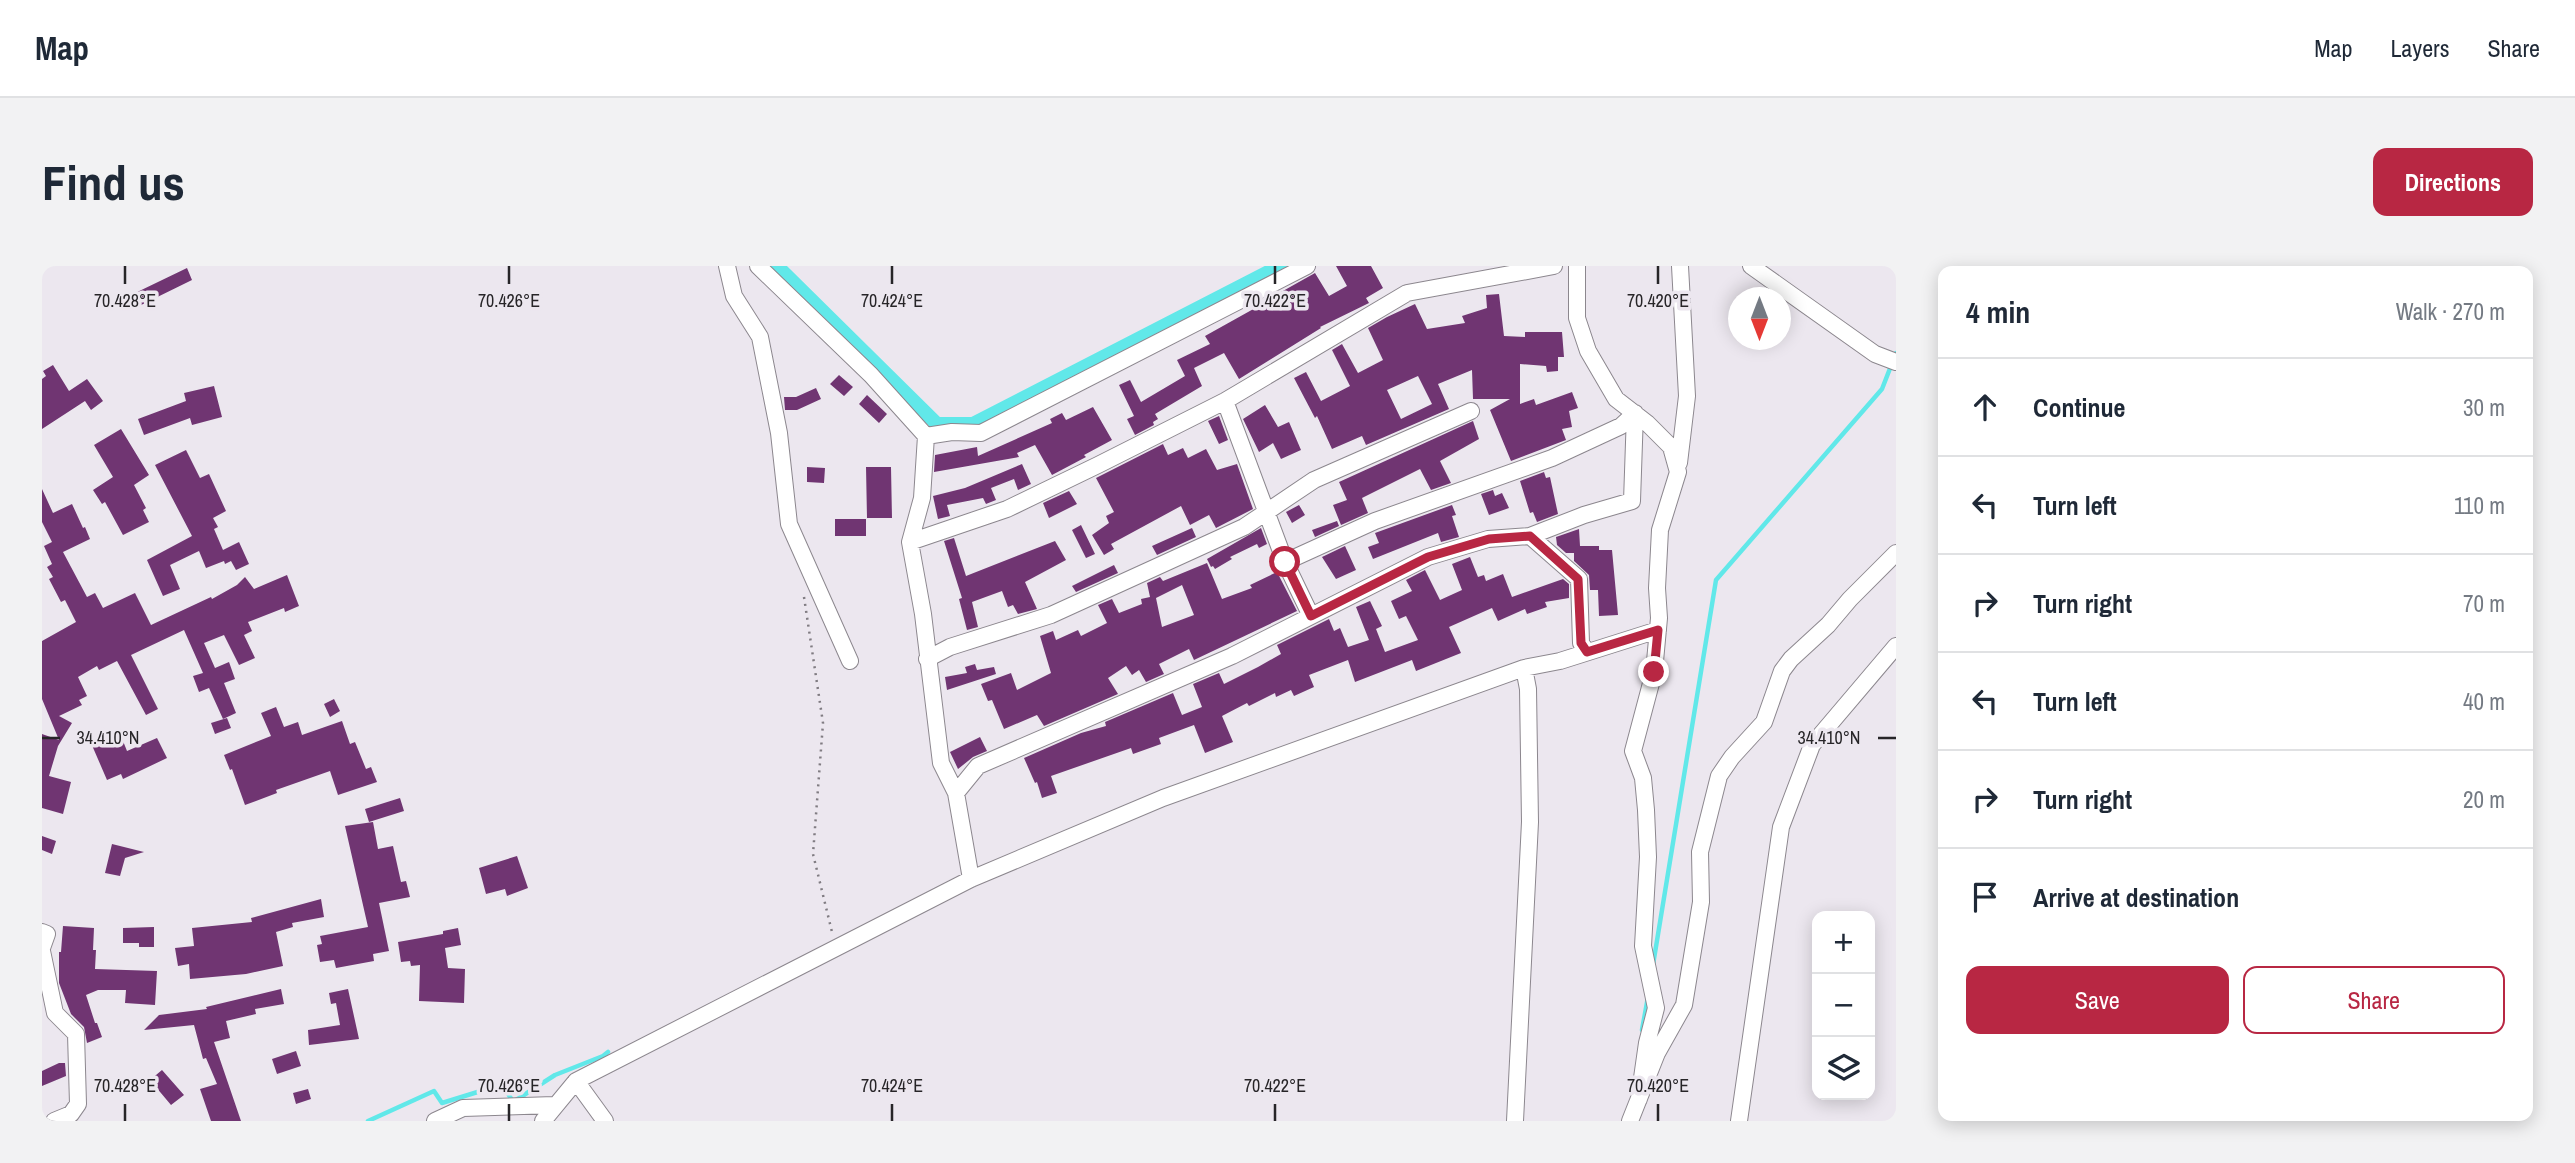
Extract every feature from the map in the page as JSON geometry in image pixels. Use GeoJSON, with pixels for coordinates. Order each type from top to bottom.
{"type":"FeatureCollection","features":[{"type":"Feature","properties":{"kind":"street"},"geometry":{"type":"LineString","coordinates":[[727,266],[734,296],[760,337],[779,433],[789,524],[850,661]]}},
{"type":"Feature","properties":{"kind":"street"},"geometry":{"type":"LineString","coordinates":[[758,266],[871,375],[926,436],[922,498],[910,541],[923,614],[941,763],[956,793],[971,879]]}},
{"type":"Feature","properties":{"kind":"street"},"geometry":{"type":"LineString","coordinates":[[926,436],[952,432],[981,433],[1307,266]]}},
{"type":"Feature","properties":{"kind":"street"},"geometry":{"type":"LineString","coordinates":[[910,541],[1007,509],[1225,401],[1408,293],[1554,266]]}},
{"type":"Feature","properties":{"kind":"street"},"geometry":{"type":"LineString","coordinates":[[1577,266],[1577,318],[1588,351],[1616,399],[1671,447],[1678,472]]}},
{"type":"Feature","properties":{"kind":"street"},"geometry":{"type":"LineString","coordinates":[[1639,1099],[1647,1044],[1656,1008],[1643,946],[1648,857],[1646,810],[1643,778],[1633,751],[1654,672],[1658,630],[1660,530],[1678,472],[1688,396],[1680,266]]}},
{"type":"Feature","properties":{"kind":"street"},"geometry":{"type":"LineString","coordinates":[[1751,266],[1875,354],[1896,362]]}},
{"type":"Feature","properties":{"kind":"street"},"geometry":{"type":"LineString","coordinates":[[1225,401],[1265,513],[1311,616]]}},
{"type":"Feature","properties":{"kind":"street"},"geometry":{"type":"LineString","coordinates":[[928,659],[950,647],[1051,615],[1244,527],[1314,480],[1471,411]]}},
{"type":"Feature","properties":{"kind":"street"},"geometry":{"type":"LineString","coordinates":[[956,793],[978,766],[1232,656],[1428,557],[1489,539],[1530,536],[1584,515],[1632,501],[1635,413]]}},
{"type":"Feature","properties":{"kind":"street"},"geometry":{"type":"LineString","coordinates":[[1285,562],[1376,520],[1552,458],[1621,426],[1635,413]]}},
{"type":"Feature","properties":{"kind":"street"},"geometry":{"type":"LineString","coordinates":[[1530,536],[1578,579],[1581,643],[1587,652]]}},
{"type":"Feature","properties":{"kind":"street"},"geometry":{"type":"LineString","coordinates":[[1630,1121],[1657,1054],[1684,1005],[1700,902],[1700,852],[1719,776],[1732,757],[1764,722],[1782,671],[1791,659],[1828,625],[1896,553]]}},
{"type":"Feature","properties":{"kind":"street"},"geometry":{"type":"LineString","coordinates":[[542,1121],[576,1081],[971,879],[1163,798],[1524,668],[1560,661],[1658,630]]}},
{"type":"Feature","properties":{"kind":"street"},"geometry":{"type":"LineString","coordinates":[[1739,1121],[1781,827],[1812,745],[1896,646]]}},
{"type":"Feature","properties":{"kind":"street"},"geometry":{"type":"LineString","coordinates":[[1515,1121],[1530,822],[1528,689],[1524,668]]}},
{"type":"Feature","properties":{"kind":"street"},"geometry":{"type":"LineString","coordinates":[[42,933],[47,934],[42,949],[55,1013],[76,1034],[78,1104],[71,1114],[54,1121]]}},
{"type":"Feature","properties":{"kind":"street"},"geometry":{"type":"LineString","coordinates":[[576,1081],[605,1121]]}},
{"type":"Feature","properties":{"kind":"street"},"geometry":{"type":"LineString","coordinates":[[435,1121],[463,1108],[554,1105]]}},
{"type":"Feature","properties":{"kind":"path"},"geometry":{"type":"LineString","coordinates":[[803,586],[823,723],[813,853],[836,950]]}},
{"type":"Feature","properties":{"kind":"building"},"geometry":{"type":"Polygon","coordinates":[[[1336,266],[1371,266],[1383,288],[1366,298],[1369,303],[1320,327],[1239,379],[1224,353],[1194,368],[1202,386],[1155,414],[1158,419],[1153,422],[1154,425],[1135,435],[1127,419],[1134,416],[1119,385],[1130,380],[1141,402],[1185,376],[1177,360],[1210,344],[1205,336],[1256,306],[1315,273],[1329,296],[1347,286],[1336,266]]]}},
{"type":"Feature","properties":{"kind":"building"},"geometry":{"type":"Polygon","coordinates":[[[187,268],[192,280],[137,307],[131,295],[187,268]]]}},
{"type":"Feature","properties":{"kind":"building"},"geometry":{"type":"Polygon","coordinates":[[[1499,294],[1504,336],[1525,337],[1525,332],[1562,332],[1564,357],[1558,357],[1558,371],[1547,372],[1546,366],[1520,364],[1520,404],[1534,399],[1536,405],[1572,392],[1578,408],[1569,411],[1572,427],[1562,429],[1566,440],[1511,461],[1490,410],[1510,399],[1473,399],[1472,370],[1438,384],[1449,409],[1366,445],[1362,436],[1332,449],[1317,416],[1315,418],[1294,378],[1306,372],[1321,401],[1350,386],[1332,350],[1342,344],[1358,373],[1383,360],[1368,328],[1415,304],[1427,329],[1465,323],[1462,316],[1487,308],[1486,295],[1499,294]],[[1418,376],[1387,390],[1401,419],[1432,404],[1418,376]]]}},
{"type":"Feature","properties":{"kind":"building"},"geometry":{"type":"Polygon","coordinates":[[[53,365],[69,391],[87,379],[103,401],[91,410],[85,401],[42,429],[42,379],[46,376],[43,371],[53,365]]]}},
{"type":"Feature","properties":{"kind":"building"},"geometry":{"type":"Polygon","coordinates":[[[839,375],[853,387],[844,396],[830,384],[839,375]]]}},
{"type":"Feature","properties":{"kind":"building"},"geometry":{"type":"Polygon","coordinates":[[[214,386],[222,417],[192,425],[190,418],[144,435],[138,419],[186,401],[184,393],[214,386]]]}},
{"type":"Feature","properties":{"kind":"building"},"geometry":{"type":"Polygon","coordinates":[[[816,388],[821,399],[797,410],[785,410],[784,397],[796,397],[816,388]]]}},
{"type":"Feature","properties":{"kind":"building"},"geometry":{"type":"Polygon","coordinates":[[[867,395],[887,414],[879,423],[859,404],[867,395]]]}},
{"type":"Feature","properties":{"kind":"building"},"geometry":{"type":"Polygon","coordinates":[[[1265,405],[1278,427],[1289,422],[1301,450],[1281,459],[1273,443],[1259,452],[1243,419],[1265,405]]]}},
{"type":"Feature","properties":{"kind":"building"},"geometry":{"type":"Polygon","coordinates":[[[1093,407],[1112,440],[1052,475],[1035,445],[1017,453],[1019,457],[934,472],[935,455],[977,447],[978,456],[1052,423],[1050,419],[1062,413],[1066,420],[1093,407]]]}},
{"type":"Feature","properties":{"kind":"building"},"geometry":{"type":"Polygon","coordinates":[[[1219,416],[1228,440],[1219,444],[1208,421],[1219,416]]]}},
{"type":"Feature","properties":{"kind":"building"},"geometry":{"type":"Polygon","coordinates":[[[1473,421],[1479,439],[1440,461],[1451,483],[1431,490],[1420,469],[1362,498],[1368,513],[1341,525],[1333,505],[1347,500],[1339,482],[1473,421]]]}},
{"type":"Feature","properties":{"kind":"building"},"geometry":{"type":"Polygon","coordinates":[[[121,429],[149,475],[134,485],[146,508],[143,510],[149,522],[123,535],[105,502],[102,504],[93,490],[113,477],[94,445],[121,429]]]}},
{"type":"Feature","properties":{"kind":"building"},"geometry":{"type":"Polygon","coordinates":[[[1163,444],[1168,455],[1183,448],[1188,458],[1206,449],[1217,470],[1237,464],[1253,509],[1216,528],[1209,515],[1190,525],[1181,506],[1111,544],[1114,549],[1104,555],[1092,535],[1109,523],[1106,516],[1114,512],[1096,478],[1163,444]]]}},
{"type":"Feature","properties":{"kind":"building"},"geometry":{"type":"Polygon","coordinates":[[[186,450],[200,478],[209,474],[226,511],[213,518],[218,527],[214,529],[223,550],[239,542],[249,564],[236,570],[231,561],[225,564],[224,561],[206,568],[199,551],[170,565],[180,589],[163,596],[147,560],[192,536],[155,465],[186,450]]]}},
{"type":"Feature","properties":{"kind":"building"},"geometry":{"type":"Polygon","coordinates":[[[1022,464],[1031,484],[1018,490],[1014,479],[991,488],[996,500],[986,504],[983,498],[947,505],[950,516],[938,519],[933,496],[965,488],[1022,464]]]}},
{"type":"Feature","properties":{"kind":"building"},"geometry":{"type":"Polygon","coordinates":[[[807,467],[825,468],[824,483],[807,482],[807,467]]]}},
{"type":"Feature","properties":{"kind":"building"},"geometry":{"type":"Polygon","coordinates":[[[866,467],[891,467],[892,518],[867,518],[866,467]]]}},
{"type":"Feature","properties":{"kind":"building"},"geometry":{"type":"Polygon","coordinates":[[[1544,472],[1546,478],[1550,477],[1558,514],[1537,522],[1533,512],[1530,513],[1520,481],[1544,472]]]}},
{"type":"Feature","properties":{"kind":"building"},"geometry":{"type":"Polygon","coordinates":[[[42,489],[53,513],[72,504],[83,528],[85,527],[90,539],[63,552],[87,597],[95,593],[103,608],[135,593],[151,625],[211,597],[212,599],[237,585],[245,577],[254,589],[287,575],[299,606],[285,612],[284,608],[248,622],[252,631],[244,635],[255,658],[239,665],[224,635],[204,643],[215,668],[229,662],[235,679],[224,683],[236,713],[223,719],[209,688],[199,692],[193,676],[203,673],[184,630],[131,655],[158,709],[146,715],[117,661],[99,670],[97,666],[78,677],[87,696],[79,700],[82,705],[59,716],[72,723],[58,746],[49,776],[71,782],[63,814],[42,808],[42,734],[59,740],[42,699],[42,641],[76,622],[65,600],[61,602],[49,579],[53,577],[47,567],[52,564],[44,546],[52,542],[42,522],[42,489]]]}},
{"type":"Feature","properties":{"kind":"building"},"geometry":{"type":"Polygon","coordinates":[[[1493,490],[1495,496],[1502,493],[1509,508],[1489,515],[1481,494],[1493,490]]]}},
{"type":"Feature","properties":{"kind":"building"},"geometry":{"type":"Polygon","coordinates":[[[1069,491],[1077,504],[1049,518],[1043,503],[1069,491]]]}},
{"type":"Feature","properties":{"kind":"building"},"geometry":{"type":"Polygon","coordinates":[[[1299,505],[1305,515],[1292,523],[1286,512],[1299,505]]]}},
{"type":"Feature","properties":{"kind":"building"},"geometry":{"type":"Polygon","coordinates":[[[1452,505],[1456,515],[1452,516],[1459,537],[1441,542],[1438,533],[1373,559],[1368,547],[1379,543],[1375,533],[1452,505]]]}},
{"type":"Feature","properties":{"kind":"building"},"geometry":{"type":"Polygon","coordinates":[[[835,519],[866,519],[866,536],[835,536],[835,519]]]}},
{"type":"Feature","properties":{"kind":"building"},"geometry":{"type":"Polygon","coordinates":[[[1337,521],[1339,526],[1315,537],[1312,530],[1337,521]]]}},
{"type":"Feature","properties":{"kind":"building"},"geometry":{"type":"Polygon","coordinates":[[[1081,525],[1095,554],[1086,558],[1072,530],[1081,525]]]}},
{"type":"Feature","properties":{"kind":"building"},"geometry":{"type":"Polygon","coordinates":[[[1192,528],[1196,537],[1157,555],[1152,546],[1192,528]]]}},
{"type":"Feature","properties":{"kind":"building"},"geometry":{"type":"Polygon","coordinates":[[[1261,528],[1267,544],[1259,548],[1257,544],[1230,557],[1232,559],[1215,569],[1211,567],[1207,559],[1261,528]]]}},
{"type":"Feature","properties":{"kind":"building"},"geometry":{"type":"Polygon","coordinates":[[[1579,529],[1580,546],[1599,546],[1599,550],[1612,550],[1618,615],[1599,616],[1598,590],[1590,590],[1589,575],[1574,561],[1574,553],[1566,553],[1557,545],[1556,537],[1579,529]]]}},
{"type":"Feature","properties":{"kind":"building"},"geometry":{"type":"Polygon","coordinates":[[[954,538],[966,576],[1055,541],[1066,560],[1025,582],[1037,609],[1018,614],[1013,605],[1008,607],[1002,591],[972,602],[978,627],[967,630],[959,599],[962,598],[944,541],[954,538]]]}},
{"type":"Feature","properties":{"kind":"building"},"geometry":{"type":"Polygon","coordinates":[[[1345,546],[1356,570],[1336,579],[1322,557],[1345,546]]]}},
{"type":"Feature","properties":{"kind":"building"},"geometry":{"type":"Polygon","coordinates":[[[1470,557],[1478,577],[1484,575],[1486,581],[1503,574],[1512,597],[1563,579],[1569,584],[1569,598],[1545,602],[1547,607],[1527,614],[1525,609],[1498,621],[1492,608],[1449,627],[1461,653],[1416,671],[1412,660],[1355,682],[1348,660],[1309,675],[1314,687],[1294,696],[1291,690],[1276,697],[1275,693],[1222,716],[1233,742],[1205,753],[1194,725],[1159,738],[1161,744],[1133,754],[1131,748],[1051,776],[1057,793],[1042,798],[1024,758],[1081,733],[1106,726],[1105,722],[1173,693],[1182,715],[1202,707],[1193,684],[1219,673],[1224,684],[1281,654],[1277,645],[1329,619],[1334,631],[1340,628],[1348,647],[1369,640],[1356,607],[1370,601],[1382,626],[1376,629],[1385,652],[1418,640],[1406,616],[1399,619],[1391,601],[1412,591],[1406,580],[1425,570],[1440,600],[1462,590],[1452,564],[1470,557]]]}},
{"type":"Feature","properties":{"kind":"building"},"geometry":{"type":"Polygon","coordinates":[[[1207,563],[1222,599],[1252,588],[1250,585],[1277,572],[1297,611],[1194,660],[1189,649],[1159,664],[1164,674],[1146,682],[1139,670],[1132,675],[1126,666],[1108,678],[1118,694],[1044,726],[1037,715],[1004,729],[992,700],[988,701],[981,684],[1011,673],[1017,690],[1051,673],[1040,636],[1053,631],[1056,640],[1078,630],[1081,636],[1107,623],[1098,605],[1112,599],[1119,613],[1142,604],[1141,599],[1150,597],[1147,583],[1160,577],[1163,581],[1207,563]],[[1182,585],[1156,598],[1162,627],[1194,615],[1182,585]]]}},
{"type":"Feature","properties":{"kind":"building"},"geometry":{"type":"Polygon","coordinates":[[[1114,565],[1118,573],[1076,592],[1072,586],[1114,565]]]}},
{"type":"Feature","properties":{"kind":"building"},"geometry":{"type":"Polygon","coordinates":[[[975,664],[977,670],[994,667],[996,674],[947,690],[945,677],[967,673],[965,667],[975,664]]]}},
{"type":"Feature","properties":{"kind":"building"},"geometry":{"type":"Polygon","coordinates":[[[334,699],[340,711],[330,717],[324,704],[334,699]]]}},
{"type":"Feature","properties":{"kind":"building"},"geometry":{"type":"Polygon","coordinates":[[[276,707],[284,727],[298,722],[302,735],[342,721],[350,744],[355,742],[366,769],[371,767],[377,782],[338,795],[330,771],[276,790],[277,793],[245,805],[224,755],[271,736],[261,713],[276,707]]]}},
{"type":"Feature","properties":{"kind":"building"},"geometry":{"type":"Polygon","coordinates":[[[227,718],[231,728],[215,734],[211,723],[227,718]]]}},
{"type":"Feature","properties":{"kind":"building"},"geometry":{"type":"Polygon","coordinates":[[[119,731],[127,751],[157,738],[167,758],[123,779],[121,774],[107,780],[91,743],[119,731]]]}},
{"type":"Feature","properties":{"kind":"building"},"geometry":{"type":"Polygon","coordinates":[[[980,737],[987,751],[973,757],[958,769],[950,752],[980,737]]]}},
{"type":"Feature","properties":{"kind":"building"},"geometry":{"type":"Polygon","coordinates":[[[400,798],[404,811],[369,822],[365,809],[400,798]]]}},
{"type":"Feature","properties":{"kind":"building"},"geometry":{"type":"Polygon","coordinates":[[[373,822],[378,849],[393,846],[401,882],[406,881],[410,897],[379,903],[389,951],[373,954],[374,961],[336,968],[334,960],[320,962],[317,945],[322,944],[320,936],[368,927],[345,826],[373,822]]]}},
{"type":"Feature","properties":{"kind":"building"},"geometry":{"type":"Polygon","coordinates":[[[42,836],[56,841],[52,854],[42,850],[42,836]]]}},
{"type":"Feature","properties":{"kind":"building"},"geometry":{"type":"Polygon","coordinates":[[[112,844],[144,852],[125,858],[120,876],[105,873],[112,844]]]}},
{"type":"Feature","properties":{"kind":"building"},"geometry":{"type":"Polygon","coordinates":[[[517,856],[528,888],[507,896],[505,889],[486,894],[479,868],[517,856]]]}},
{"type":"Feature","properties":{"kind":"building"},"geometry":{"type":"Polygon","coordinates":[[[321,899],[324,917],[292,923],[293,927],[276,932],[283,966],[246,974],[190,979],[189,964],[178,966],[175,948],[194,946],[192,928],[252,922],[251,918],[321,899]]]}},
{"type":"Feature","properties":{"kind":"building"},"geometry":{"type":"Polygon","coordinates":[[[63,926],[94,928],[95,969],[157,971],[155,1005],[125,1003],[126,990],[98,990],[86,995],[102,1037],[87,1043],[84,1027],[71,1014],[59,983],[59,952],[63,926]]]}},
{"type":"Feature","properties":{"kind":"building"},"geometry":{"type":"Polygon","coordinates":[[[154,927],[154,947],[123,943],[123,928],[154,927]]]}},
{"type":"Feature","properties":{"kind":"building"},"geometry":{"type":"Polygon","coordinates":[[[458,928],[461,945],[445,948],[448,968],[465,969],[464,1003],[419,1001],[420,965],[411,966],[410,961],[401,962],[398,942],[443,934],[443,931],[458,928]]]}},
{"type":"Feature","properties":{"kind":"building"},"geometry":{"type":"Polygon","coordinates":[[[281,989],[284,1004],[255,1009],[256,1014],[226,1021],[230,1038],[214,1042],[241,1121],[211,1121],[200,1089],[217,1084],[206,1058],[203,1059],[194,1025],[144,1030],[159,1015],[207,1009],[206,1007],[281,989]]]}},
{"type":"Feature","properties":{"kind":"building"},"geometry":{"type":"Polygon","coordinates":[[[348,989],[359,1039],[309,1045],[308,1030],[340,1025],[336,1003],[331,1004],[329,993],[348,989]]]}},
{"type":"Feature","properties":{"kind":"building"},"geometry":{"type":"Polygon","coordinates":[[[296,1051],[301,1066],[277,1074],[272,1059],[296,1051]]]}},
{"type":"Feature","properties":{"kind":"building"},"geometry":{"type":"Polygon","coordinates":[[[65,1063],[66,1076],[42,1086],[42,1071],[65,1063]]]}},
{"type":"Feature","properties":{"kind":"building"},"geometry":{"type":"Polygon","coordinates":[[[162,1070],[184,1095],[171,1105],[150,1080],[162,1070]]]}},
{"type":"Feature","properties":{"kind":"building"},"geometry":{"type":"Polygon","coordinates":[[[308,1089],[311,1099],[296,1104],[293,1093],[308,1089]]]}},
{"type":"Feature","properties":{"kind":"waterway"},"geometry":{"type":"LineString","coordinates":[[777,266],[937,424],[973,424],[1280,266]]}},
{"type":"Feature","properties":{"kind":"waterway"},"geometry":{"type":"LineString","coordinates":[[1653,965],[1716,580],[1882,389],[1896,353]]}},
{"type":"Feature","properties":{"kind":"waterway"},"geometry":{"type":"LineString","coordinates":[[1642,1030],[1648,997]]}},
{"type":"Feature","properties":{"kind":"waterway"},"geometry":{"type":"LineString","coordinates":[[368,1121],[434,1091],[442,1103],[497,1086],[507,1092],[513,1102],[555,1075],[608,1052]]}},
{"type":"Feature","properties":{"kind":"route"},"geometry":{"type":"LineString","coordinates":[[1285,562],[1311,616],[1428,557],[1489,539],[1530,536],[1578,579],[1581,643],[1587,652],[1658,630],[1654,672]]}}]}
